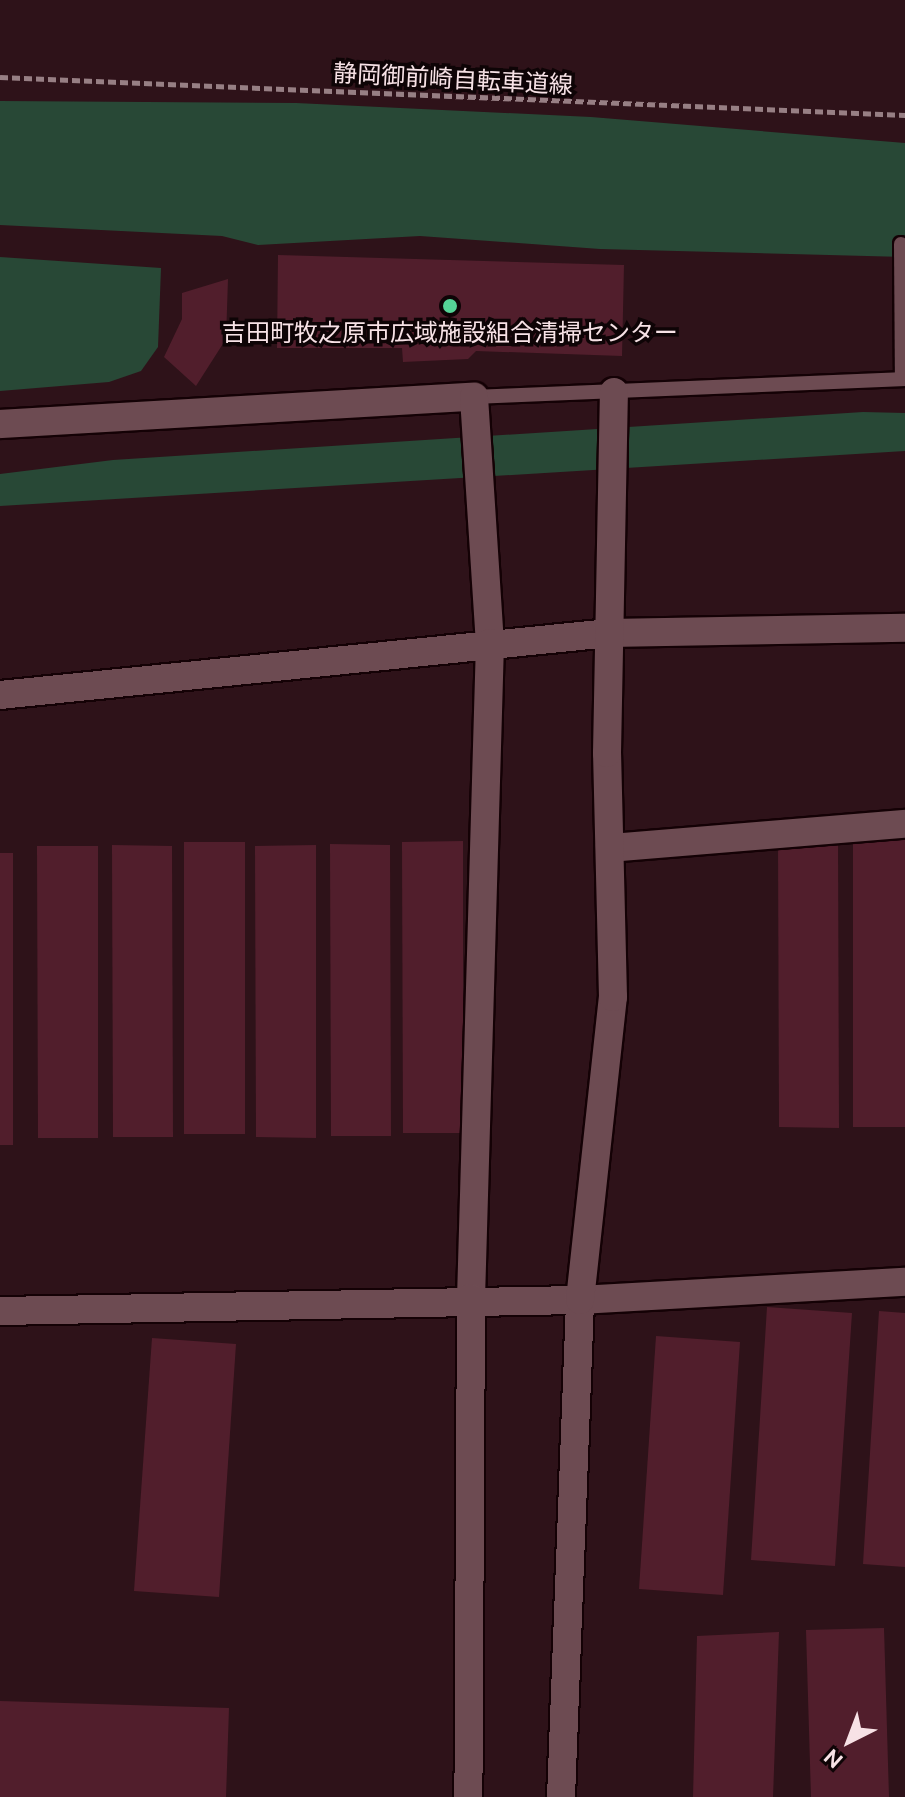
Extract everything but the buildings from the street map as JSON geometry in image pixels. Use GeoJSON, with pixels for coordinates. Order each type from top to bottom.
{"type":"FeatureCollection","features":[{"type":"Feature","properties":{"kind":"street"},"geometry":{"type":"LineString","coordinates":[[561,1797],[580,1300],[613,997],[609,633],[614,392]]}},
{"type":"Feature","properties":{"kind":"street"},"geometry":{"type":"LineString","coordinates":[[0,424],[474,397],[490,643],[471,1298],[468,1797]]}},
{"type":"Feature","properties":{"kind":"street"},"geometry":{"type":"LineString","coordinates":[[0,695],[609,633],[905,628]]}},
{"type":"Feature","properties":{"kind":"street"},"geometry":{"type":"LineString","coordinates":[[610,848],[905,824]]}},
{"type":"Feature","properties":{"kind":"street"},"geometry":{"type":"LineString","coordinates":[[0,1311],[471,1298],[580,1300],[905,1282]]}},
{"type":"Feature","properties":{"kind":"lane"},"geometry":{"type":"LineString","coordinates":[[474,397],[904,379],[901,244]]}},
{"type":"Feature","properties":{"kind":"path","name":"静岡御前崎自転車道線"},"geometry":{"type":"LineString","coordinates":[[0,77],[905,115]]}},
{"type":"Feature","properties":{"kind":"green space"},"geometry":{"type":"Polygon","coordinates":[[[0,101],[296,103],[591,117],[905,143],[905,257],[600,249],[420,236],[258,245],[222,236],[0,225],[0,101]]]}},
{"type":"Feature","properties":{"kind":"green space"},"geometry":{"type":"Polygon","coordinates":[[[0,257],[161,268],[158,347],[141,371],[109,382],[0,391],[0,257]]]}},
{"type":"Feature","properties":{"kind":"green space"},"geometry":{"type":"Polygon","coordinates":[[[863,412],[905,413],[905,451],[0,506],[0,474],[113,460],[863,412]]]}},
{"type":"Feature","properties":{"kind":"place","name":"吉田町牧之原市広域施設組合清掃センター"},"geometry":{"type":"Point","coordinates":[450,306]}}]}
